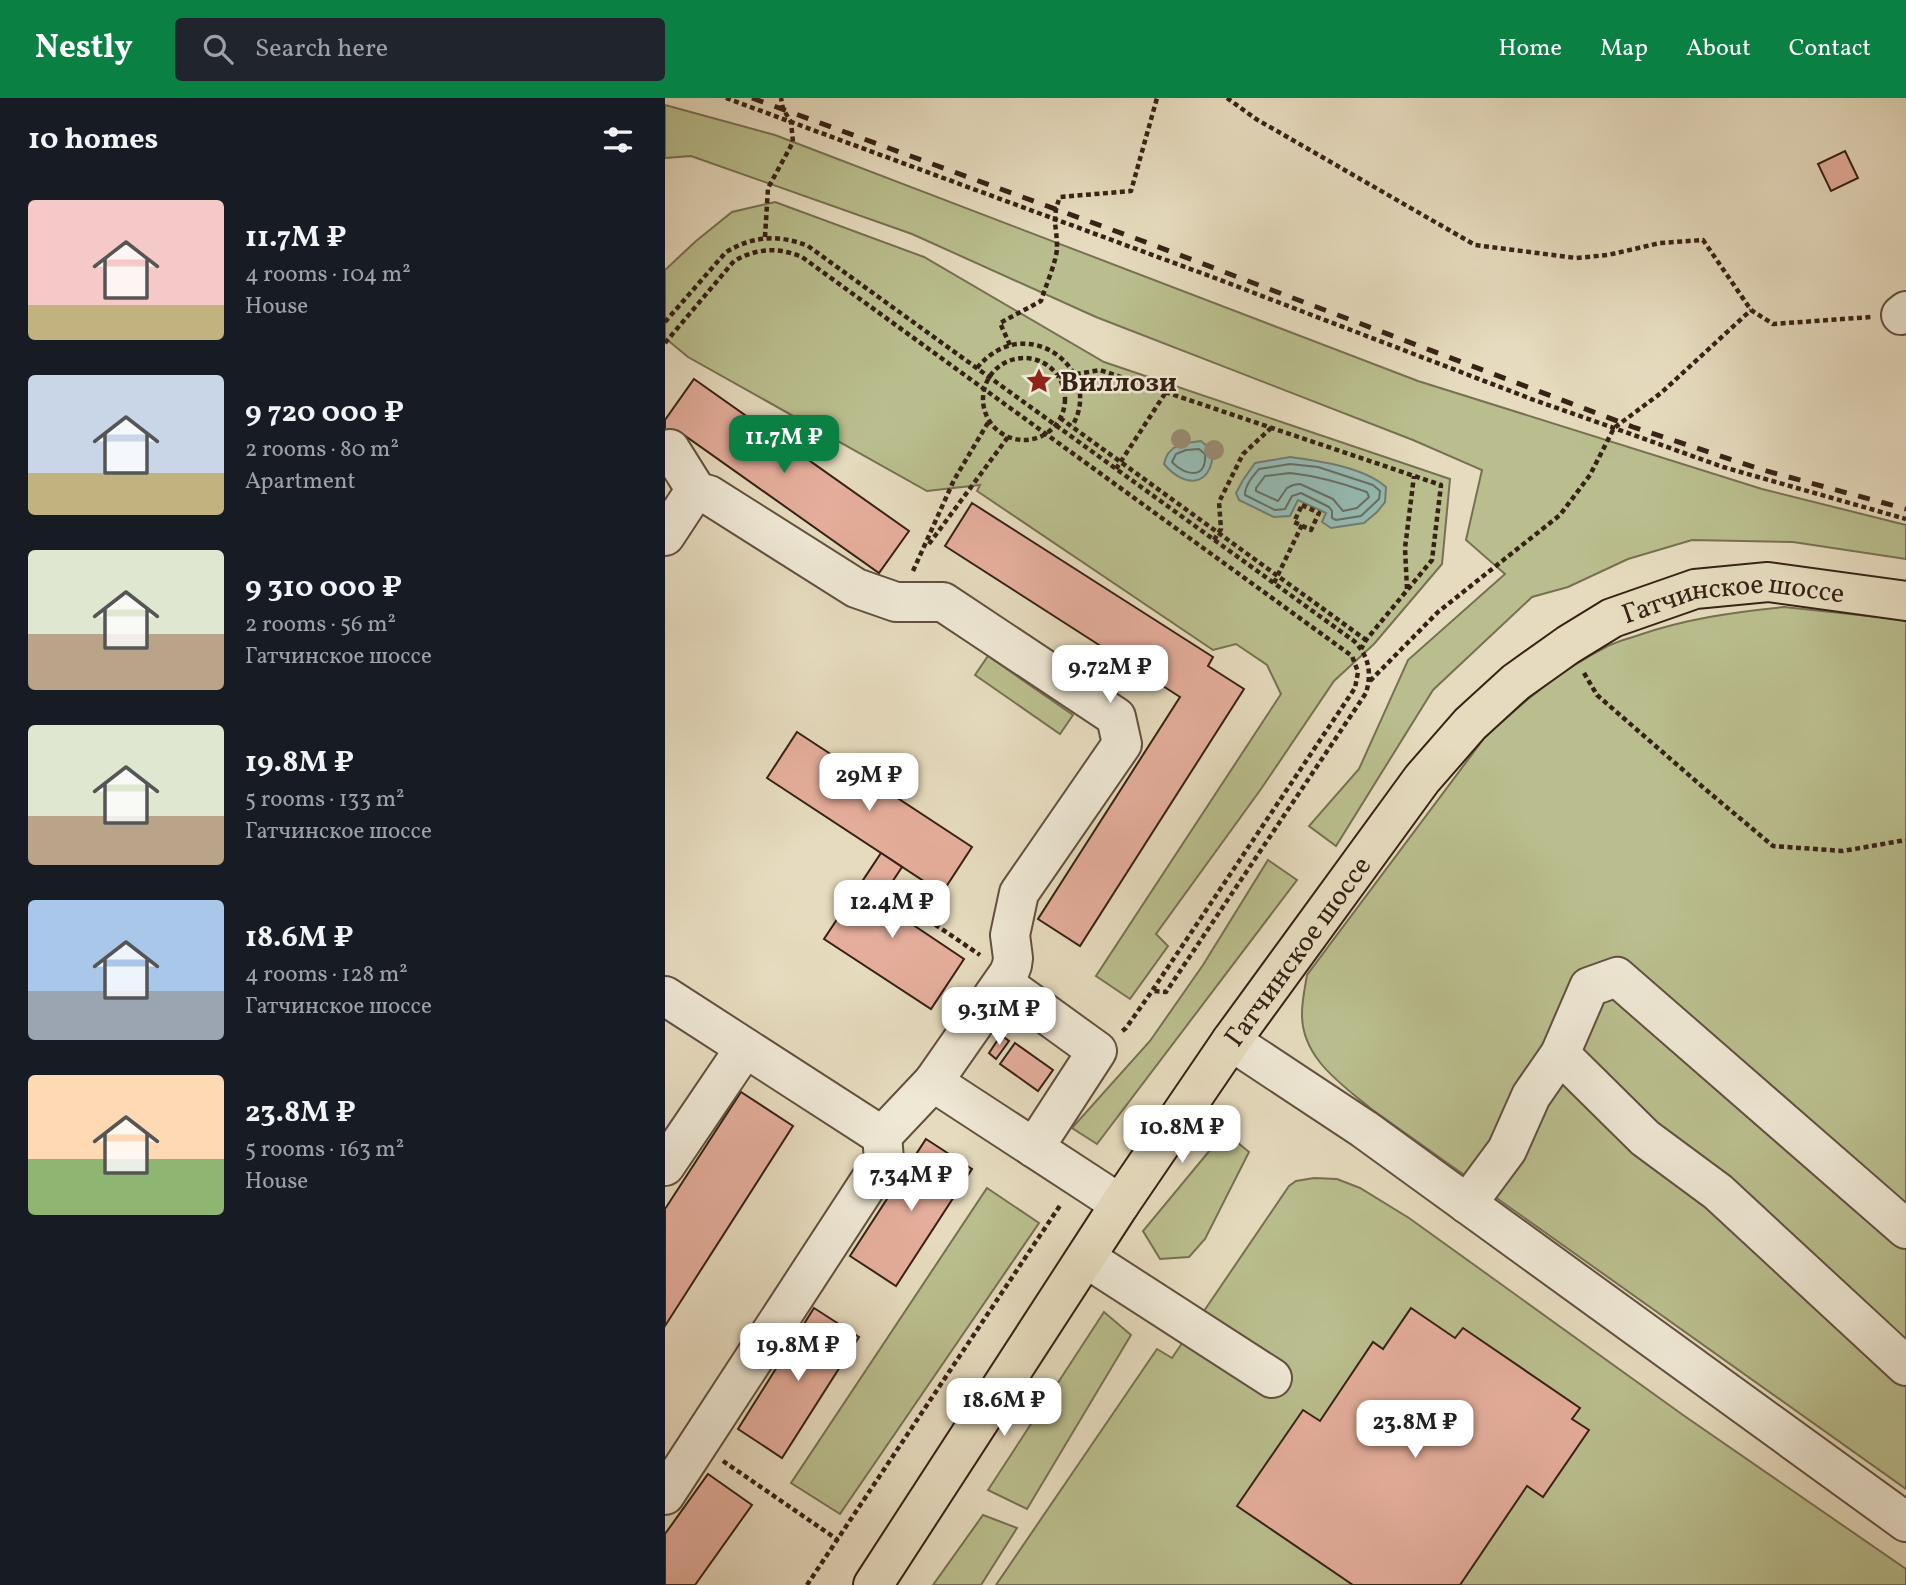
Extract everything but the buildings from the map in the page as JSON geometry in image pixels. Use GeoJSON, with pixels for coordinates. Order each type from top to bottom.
{"type":"FeatureCollection","features":[{"type":"Feature","properties":{"kind":"main road","name":"Гатчинское шоссе"},"geometry":{"type":"LineString","coordinates":[[873,1585],[1120,1204],[1231,1041],[1430,770],[1470,724],[1506,691],[1568,645],[1612,618],[1695,589],[1768,582],[1906,601]]}},
{"type":"Feature","properties":{"kind":"street"},"geometry":{"type":"LineString","coordinates":[[665,1495],[884,1159],[882,1136],[933,1082],[1003,983],[1012,965],[1010,935],[1019,893],[1122,744],[1116,716],[943,602],[896,602],[856,587],[709,495],[697,492],[670,449]]}},
{"type":"Feature","properties":{"kind":"street"},"geometry":{"type":"LineString","coordinates":[[665,536],[697,492]]}},
{"type":"Feature","properties":{"kind":"street"},"geometry":{"type":"LineString","coordinates":[[1467,1204],[1507,1150],[1531,1096],[1560,1054],[1589,987],[1617,977],[1906,1229]]}},
{"type":"Feature","properties":{"kind":"street"},"geometry":{"type":"LineString","coordinates":[[1003,983],[1097,1051],[1034,1148]]}},
{"type":"Feature","properties":{"kind":"street"},"geometry":{"type":"LineString","coordinates":[[665,996],[882,1136]]}},
{"type":"Feature","properties":{"kind":"street"},"geometry":{"type":"LineString","coordinates":[[1231,1041],[1364,1129],[1906,1522]]}},
{"type":"Feature","properties":{"kind":"street"},"geometry":{"type":"LineString","coordinates":[[665,1166],[745,1048]]}},
{"type":"Feature","properties":{"kind":"street"},"geometry":{"type":"LineString","coordinates":[[1560,1054],[1646,1138],[1718,1192],[1906,1366]]}},
{"type":"Feature","properties":{"kind":"street"},"geometry":{"type":"LineString","coordinates":[[933,1082],[1120,1204]]}},
{"type":"Feature","properties":{"kind":"street"},"geometry":{"type":"LineString","coordinates":[[1086,1258],[1272,1378]]}},
{"type":"Feature","properties":{"kind":"path"},"geometry":{"type":"LineString","coordinates":[[726,98],[1241,287],[1534,400],[1723,467],[1906,519]]}},
{"type":"Feature","properties":{"kind":"path"},"geometry":{"type":"LineString","coordinates":[[765,237],[768,187],[793,142],[791,122],[783,109],[781,98]]}},
{"type":"Feature","properties":{"kind":"path"},"geometry":{"type":"LineString","coordinates":[[1010,345],[1000,323],[1041,301],[1057,249],[1054,218],[1060,197],[1131,191],[1157,98]]}},
{"type":"Feature","properties":{"kind":"path"},"geometry":{"type":"LineString","coordinates":[[1227,98],[1257,119],[1475,245],[1576,258],[1608,255],[1660,243],[1703,240],[1751,310],[1773,324],[1903,313]]}},
{"type":"Feature","properties":{"kind":"path"},"geometry":{"type":"LineString","coordinates":[[665,322],[726,251],[739,244],[765,237],[780,237],[808,246],[1354,641],[1367,659],[1370,682]]}},
{"type":"Feature","properties":{"kind":"path"},"geometry":{"type":"LineString","coordinates":[[665,343],[734,261],[755,251],[779,249],[802,257],[1352,656],[1357,672],[1355,688],[1126,1028]]}},
{"type":"Feature","properties":{"kind":"path"},"geometry":{"type":"LineString","coordinates":[[1152,991],[1166,992],[1366,693],[1370,682],[1438,612],[1560,515],[1590,475],[1614,428],[1661,393],[1751,310]]}},
{"type":"Feature","properties":{"kind":"path"},"geometry":{"type":"LineString","coordinates":[[977,368],[994,352],[1010,345],[1027,343],[1045,347],[1059,356],[1071,369],[1078,385],[1080,402],[1072,426]]}},
{"type":"Feature","properties":{"kind":"path"},"geometry":{"type":"LineString","coordinates":[[1027,358],[1050,367],[1059,377],[1064,389],[1065,402],[1056,425],[1034,439],[1007,437],[997,431],[984,409],[983,396],[989,377],[1002,364],[1013,359],[1027,358]]}},
{"type":"Feature","properties":{"kind":"path"},"geometry":{"type":"LineString","coordinates":[[1059,377],[1100,370],[1441,485],[1432,560],[1366,639],[1361,649]]}},
{"type":"Feature","properties":{"kind":"path"},"geometry":{"type":"LineString","coordinates":[[1116,469],[1166,392]]}},
{"type":"Feature","properties":{"kind":"path"},"geometry":{"type":"LineString","coordinates":[[1060,418],[1366,639]]}},
{"type":"Feature","properties":{"kind":"path"},"geometry":{"type":"LineString","coordinates":[[989,421],[954,480],[922,554],[1007,437]]}},
{"type":"Feature","properties":{"kind":"path"},"geometry":{"type":"LineString","coordinates":[[1214,540],[1221,528],[1219,502],[1243,454],[1271,428]]}},
{"type":"Feature","properties":{"kind":"path"},"geometry":{"type":"LineString","coordinates":[[1408,590],[1405,548],[1413,476]]}},
{"type":"Feature","properties":{"kind":"path"},"geometry":{"type":"LineString","coordinates":[[1302,505],[1319,513],[1311,530],[1302,525],[1294,522],[1302,505]]}},
{"type":"Feature","properties":{"kind":"path"},"geometry":{"type":"LineString","coordinates":[[1274,583],[1302,525]]}},
{"type":"Feature","properties":{"kind":"path"},"geometry":{"type":"LineString","coordinates":[[1568,645],[1597,695],[1773,846],[1843,851],[1906,840]]}},
{"type":"Feature","properties":{"kind":"path"},"geometry":{"type":"LineString","coordinates":[[893,896],[981,956],[1003,983]]}},
{"type":"Feature","properties":{"kind":"path"},"geometry":{"type":"LineString","coordinates":[[807,1585],[1049,1222]]}},
{"type":"Feature","properties":{"kind":"path"},"geometry":{"type":"LineString","coordinates":[[716,1456],[838,1539]]}},
{"type":"Feature","properties":{"kind":"green space"},"geometry":{"type":"Polygon","coordinates":[[[665,105],[775,135],[1418,381],[1762,489],[1906,525],[1906,559],[1793,542],[1692,540],[1628,559],[1568,587],[1532,597],[1433,690],[1336,846],[1309,826],[1359,769],[1408,660],[1505,574],[1466,540],[1482,470],[1413,440],[1096,317],[912,234],[691,156],[665,158],[665,105]]]}},
{"type":"Feature","properties":{"kind":"green space"},"geometry":{"type":"Polygon","coordinates":[[[775,202],[924,257],[1104,362],[1450,479],[1442,564],[1374,644],[1334,681],[1261,789],[1156,934],[1168,946],[1130,999],[1096,976],[1281,694],[1267,665],[1236,644],[1213,650],[977,491],[980,485],[927,491],[688,357],[665,338],[665,270],[732,212],[775,202]]]}},
{"type":"Feature","properties":{"kind":"green space"},"geometry":{"type":"Polygon","coordinates":[[[1784,607],[1906,620],[1906,1489],[1370,1108],[1324,1068],[1308,1043],[1303,1029],[1302,1008],[1307,975],[1485,737],[1513,712],[1573,666],[1609,645],[1691,621],[1784,607]]]}},
{"type":"Feature","properties":{"kind":"green space"},"geometry":{"type":"Polygon","coordinates":[[[988,656],[1073,715],[1060,734],[975,675],[988,656]]]}},
{"type":"Feature","properties":{"kind":"green space"},"geometry":{"type":"Polygon","coordinates":[[[1268,860],[1297,880],[1097,1144],[1072,1128],[1150,1041],[1203,965],[1268,860]]]}},
{"type":"Feature","properties":{"kind":"green space"},"geometry":{"type":"Polygon","coordinates":[[[1225,1132],[1249,1152],[1205,1239],[1189,1257],[1160,1259],[1143,1231],[1225,1132]]]}},
{"type":"Feature","properties":{"kind":"green space"},"geometry":{"type":"Polygon","coordinates":[[[1314,1178],[1337,1179],[1360,1188],[1409,1218],[1683,1415],[1906,1569],[1906,1585],[996,1585],[1157,1349],[1172,1358],[1289,1186],[1296,1181],[1314,1178]]]}},
{"type":"Feature","properties":{"kind":"green space"},"geometry":{"type":"Polygon","coordinates":[[[987,1188],[1039,1223],[840,1514],[791,1483],[987,1188]]]}},
{"type":"Feature","properties":{"kind":"green space"},"geometry":{"type":"Polygon","coordinates":[[[1104,1312],[1131,1335],[1027,1509],[988,1490],[1104,1312]]]}},
{"type":"Feature","properties":{"kind":"green space"},"geometry":{"type":"Polygon","coordinates":[[[983,1515],[1017,1528],[981,1585],[933,1585],[983,1515]]]}},
{"type":"Feature","properties":{"kind":"water"},"geometry":{"type":"Polygon","coordinates":[[[1201,441],[1213,451],[1208,472],[1202,478],[1188,480],[1172,472],[1164,464],[1173,448],[1201,441]]]}},
{"type":"Feature","properties":{"kind":"water"},"geometry":{"type":"Polygon","coordinates":[[[1290,457],[1341,466],[1366,474],[1386,487],[1385,502],[1364,523],[1331,528],[1322,522],[1326,513],[1298,500],[1290,516],[1274,517],[1239,500],[1236,493],[1255,463],[1290,457]]]}},
{"type":"Feature","properties":{"kind":"railway"},"geometry":{"type":"LineString","coordinates":[[752,98],[1140,240],[1633,427],[1763,470],[1906,509]]}},
{"type":"Feature","properties":{"kind":"place","name":"Виллози"},"geometry":{"type":"Point","coordinates":[1039,381]}}]}
